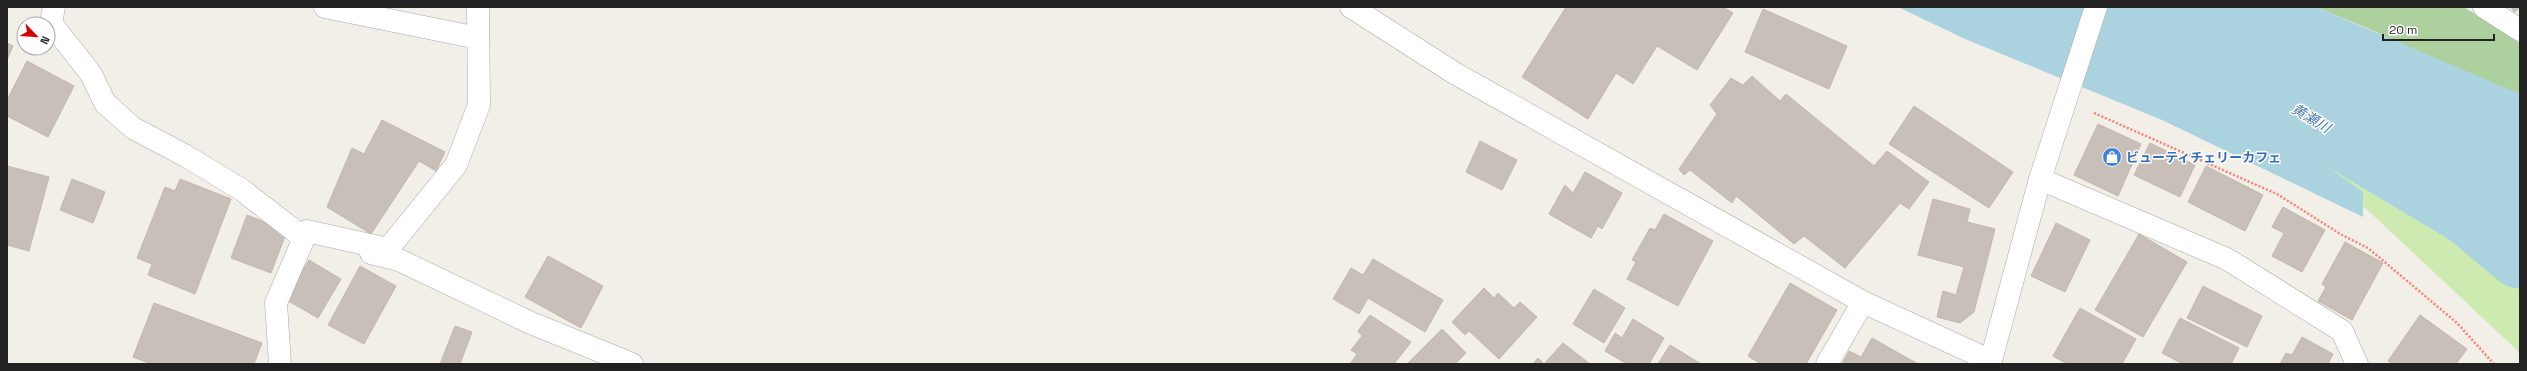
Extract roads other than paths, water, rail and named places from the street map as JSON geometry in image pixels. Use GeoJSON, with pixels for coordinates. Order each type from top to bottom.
{"type":"FeatureCollection","features":[{"type":"Feature","properties":{"kind":"street"},"geometry":{"type":"LineString","coordinates":[[54,7],[51,23],[91,74],[105,103],[133,128],[186,156],[242,190],[304,238],[399,260],[530,323],[632,364]]}},
{"type":"Feature","properties":{"kind":"street"},"geometry":{"type":"LineString","coordinates":[[325,7],[478,38]]}},
{"type":"Feature","properties":{"kind":"street"},"geometry":{"type":"LineString","coordinates":[[280,364],[276,303],[307,231],[388,249],[456,165],[479,105],[478,7]]}},
{"type":"Feature","properties":{"kind":"street"},"geometry":{"type":"LineString","coordinates":[[1351,7],[1456,74],[1863,302],[1991,362],[2040,179],[2096,7]]}},
{"type":"Feature","properties":{"kind":"street"},"geometry":{"type":"LineString","coordinates":[[2484,7],[2520,29]]}},
{"type":"Feature","properties":{"kind":"street"},"geometry":{"type":"LineString","coordinates":[[2040,179],[2227,259],[2342,331],[2356,364]]}},
{"type":"Feature","properties":{"kind":"street"},"geometry":{"type":"LineString","coordinates":[[1827,364],[1863,302]]}},
{"type":"Feature","properties":{"kind":"water"},"geometry":{"type":"Polygon","coordinates":[[[1898,7],[2316,7],[2520,94],[2520,223],[2467,226],[2448,189],[2308,110],[2276,130],[2363,192],[2363,217],[2162,120],[1965,39],[1898,7]]]}},
{"type":"Feature","properties":{"kind":"waterway","name":"黄瀬川"},"geometry":{"type":"LineString","coordinates":[[2220,69],[2261,88],[2470,213],[2520,255]]}},
{"type":"Feature","properties":{"kind":"place","name":"ビューティチェリーカフェ"},"geometry":{"type":"Point","coordinates":[2112,157]}}]}
